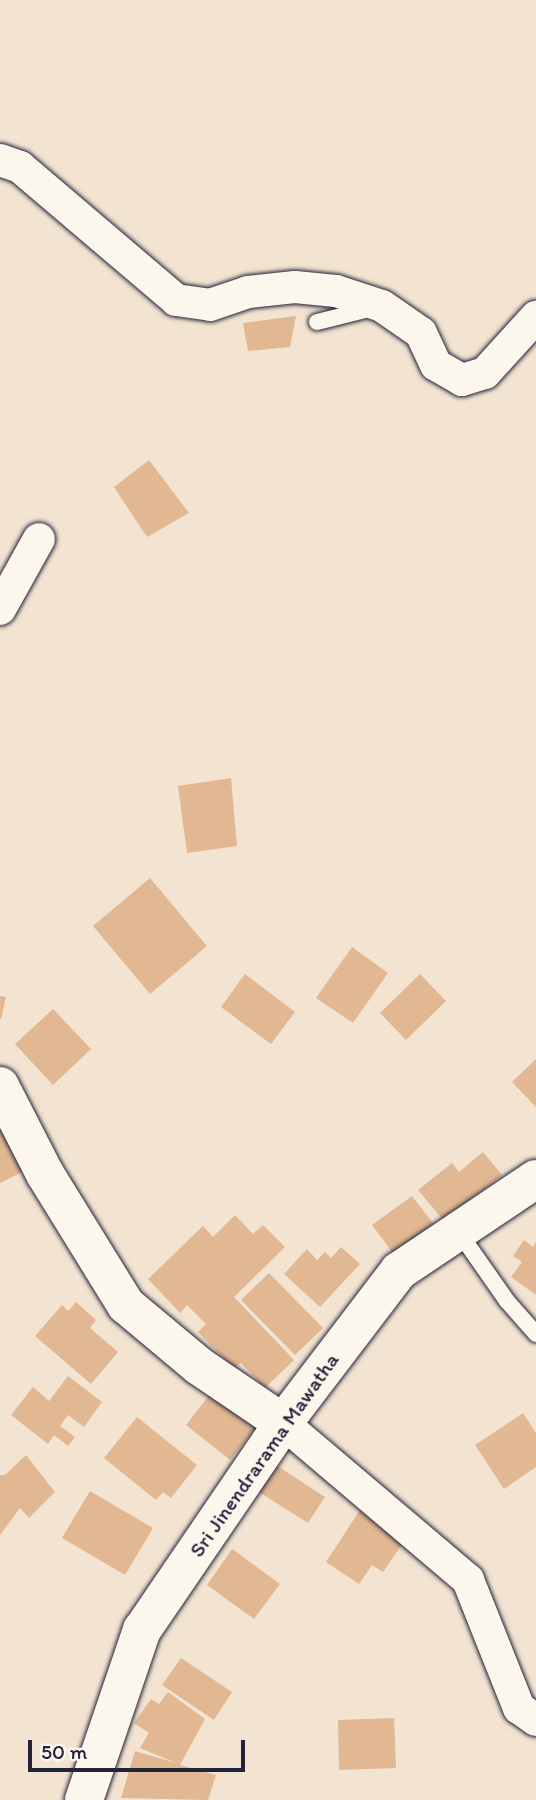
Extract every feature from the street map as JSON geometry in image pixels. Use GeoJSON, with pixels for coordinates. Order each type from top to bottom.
{"type":"FeatureCollection","features":[{"type":"Feature","properties":{"kind":"main road"},"geometry":{"type":"LineString","coordinates":[[0,1086],[45,1174],[126,1304],[199,1366],[282,1423]]}},
{"type":"Feature","properties":{"kind":"main road","name":"Sri Jinendrarama Mawatha"},"geometry":{"type":"LineString","coordinates":[[85,1800],[142,1630],[282,1423],[399,1271],[536,1179]]}},
{"type":"Feature","properties":{"kind":"street"},"geometry":{"type":"LineString","coordinates":[[0,160],[20,167],[176,300],[210,305],[248,292],[295,287],[335,291],[382,306],[421,333],[436,365],[462,380],[485,373],[536,317]]}},
{"type":"Feature","properties":{"kind":"street"},"geometry":{"type":"LineString","coordinates":[[0,609],[39,539]]}},
{"type":"Feature","properties":{"kind":"street"},"geometry":{"type":"LineString","coordinates":[[282,1423],[468,1580],[519,1708],[536,1720]]}},
{"type":"Feature","properties":{"kind":"lane"},"geometry":{"type":"LineString","coordinates":[[317,322],[382,306]]}},
{"type":"Feature","properties":{"kind":"lane"},"geometry":{"type":"LineString","coordinates":[[458,1231],[508,1301],[536,1334]]}},
{"type":"Feature","properties":{"kind":"building"},"geometry":{"type":"Polygon","coordinates":[[[296,316],[290,347],[248,351],[243,323],[296,316]]]}},
{"type":"Feature","properties":{"kind":"building"},"geometry":{"type":"Polygon","coordinates":[[[149,460],[189,513],[147,537],[114,487],[149,460]]]}},
{"type":"Feature","properties":{"kind":"building"},"geometry":{"type":"Polygon","coordinates":[[[231,778],[237,846],[187,853],[178,786],[231,778]]]}},
{"type":"Feature","properties":{"kind":"building"},"geometry":{"type":"Polygon","coordinates":[[[150,878],[207,946],[150,994],[93,926],[150,878]]]}},
{"type":"Feature","properties":{"kind":"building"},"geometry":{"type":"Polygon","coordinates":[[[352,947],[388,973],[353,1023],[316,998],[352,947]]]}},
{"type":"Feature","properties":{"kind":"building"},"geometry":{"type":"Polygon","coordinates":[[[245,974],[295,1012],[271,1044],[221,1007],[245,974]]]}},
{"type":"Feature","properties":{"kind":"building"},"geometry":{"type":"Polygon","coordinates":[[[420,974],[446,1001],[406,1040],[380,1013],[420,974]]]}},
{"type":"Feature","properties":{"kind":"building"},"geometry":{"type":"Polygon","coordinates":[[[0,996],[6,997],[1,1019],[0,1019],[0,996]]]}},
{"type":"Feature","properties":{"kind":"building"},"geometry":{"type":"Polygon","coordinates":[[[53,1009],[91,1049],[53,1085],[15,1044],[53,1009]]]}},
{"type":"Feature","properties":{"kind":"building"},"geometry":{"type":"Polygon","coordinates":[[[536,1059],[536,1107],[512,1082],[536,1059]]]}},
{"type":"Feature","properties":{"kind":"building"},"geometry":{"type":"Polygon","coordinates":[[[0,1122],[28,1169],[0,1183],[0,1122]]]}},
{"type":"Feature","properties":{"kind":"building"},"geometry":{"type":"Polygon","coordinates":[[[483,1152],[502,1175],[444,1221],[418,1190],[452,1163],[459,1172],[483,1152]]]}},
{"type":"Feature","properties":{"kind":"building"},"geometry":{"type":"Polygon","coordinates":[[[412,1196],[436,1227],[396,1257],[372,1225],[412,1196]]]}},
{"type":"Feature","properties":{"kind":"building"},"geometry":{"type":"Polygon","coordinates":[[[235,1215],[253,1234],[263,1225],[285,1247],[234,1297],[294,1360],[265,1388],[241,1363],[234,1369],[198,1332],[206,1324],[187,1305],[180,1313],[148,1279],[203,1226],[213,1237],[235,1215]]]}},
{"type":"Feature","properties":{"kind":"building"},"geometry":{"type":"Polygon","coordinates":[[[524,1240],[533,1247],[536,1242],[536,1295],[511,1277],[522,1262],[513,1256],[524,1240]]]}},
{"type":"Feature","properties":{"kind":"building"},"geometry":{"type":"Polygon","coordinates":[[[341,1247],[360,1264],[320,1307],[284,1274],[307,1249],[317,1260],[325,1252],[331,1258],[341,1247]]]}},
{"type":"Feature","properties":{"kind":"building"},"geometry":{"type":"Polygon","coordinates":[[[269,1273],[323,1328],[295,1355],[241,1300],[269,1273]]]}},
{"type":"Feature","properties":{"kind":"building"},"geometry":{"type":"Polygon","coordinates":[[[76,1302],[96,1320],[90,1328],[118,1352],[91,1384],[35,1336],[62,1305],[68,1311],[76,1302]]]}},
{"type":"Feature","properties":{"kind":"building"},"geometry":{"type":"Polygon","coordinates":[[[68,1376],[102,1402],[84,1427],[68,1415],[60,1426],[75,1437],[68,1446],[54,1435],[48,1444],[11,1415],[33,1387],[49,1401],[68,1376]]]}},
{"type":"Feature","properties":{"kind":"building"},"geometry":{"type":"Polygon","coordinates":[[[211,1393],[256,1427],[230,1460],[186,1425],[211,1393]]]}},
{"type":"Feature","properties":{"kind":"building"},"geometry":{"type":"Polygon","coordinates":[[[523,1413],[536,1433],[536,1467],[504,1489],[475,1445],[523,1413]]]}},
{"type":"Feature","properties":{"kind":"building"},"geometry":{"type":"Polygon","coordinates":[[[137,1417],[197,1465],[171,1498],[163,1492],[156,1500],[104,1458],[137,1417]]]}},
{"type":"Feature","properties":{"kind":"building"},"geometry":{"type":"Polygon","coordinates":[[[26,1455],[55,1492],[29,1518],[20,1508],[0,1535],[0,1475],[5,1475],[26,1455]]]}},
{"type":"Feature","properties":{"kind":"building"},"geometry":{"type":"Polygon","coordinates":[[[276,1465],[325,1497],[308,1523],[259,1492],[276,1465]]]}},
{"type":"Feature","properties":{"kind":"building"},"geometry":{"type":"Polygon","coordinates":[[[90,1491],[153,1528],[125,1575],[62,1538],[90,1491]]]}},
{"type":"Feature","properties":{"kind":"building"},"geometry":{"type":"Polygon","coordinates":[[[360,1510],[405,1540],[383,1572],[372,1565],[359,1584],[326,1562],[360,1510]]]}},
{"type":"Feature","properties":{"kind":"building"},"geometry":{"type":"Polygon","coordinates":[[[232,1549],[280,1584],[254,1619],[207,1585],[232,1549]]]}},
{"type":"Feature","properties":{"kind":"building"},"geometry":{"type":"Polygon","coordinates":[[[181,1658],[232,1692],[214,1720],[162,1685],[181,1658]]]}},
{"type":"Feature","properties":{"kind":"building"},"geometry":{"type":"Polygon","coordinates":[[[168,1692],[205,1719],[180,1765],[216,1775],[208,1800],[121,1798],[135,1751],[176,1763],[140,1748],[149,1733],[134,1723],[151,1699],[159,1704],[168,1692]]]}},
{"type":"Feature","properties":{"kind":"building"},"geometry":{"type":"Polygon","coordinates":[[[394,1718],[396,1768],[339,1770],[338,1720],[394,1718]]]}}]}
